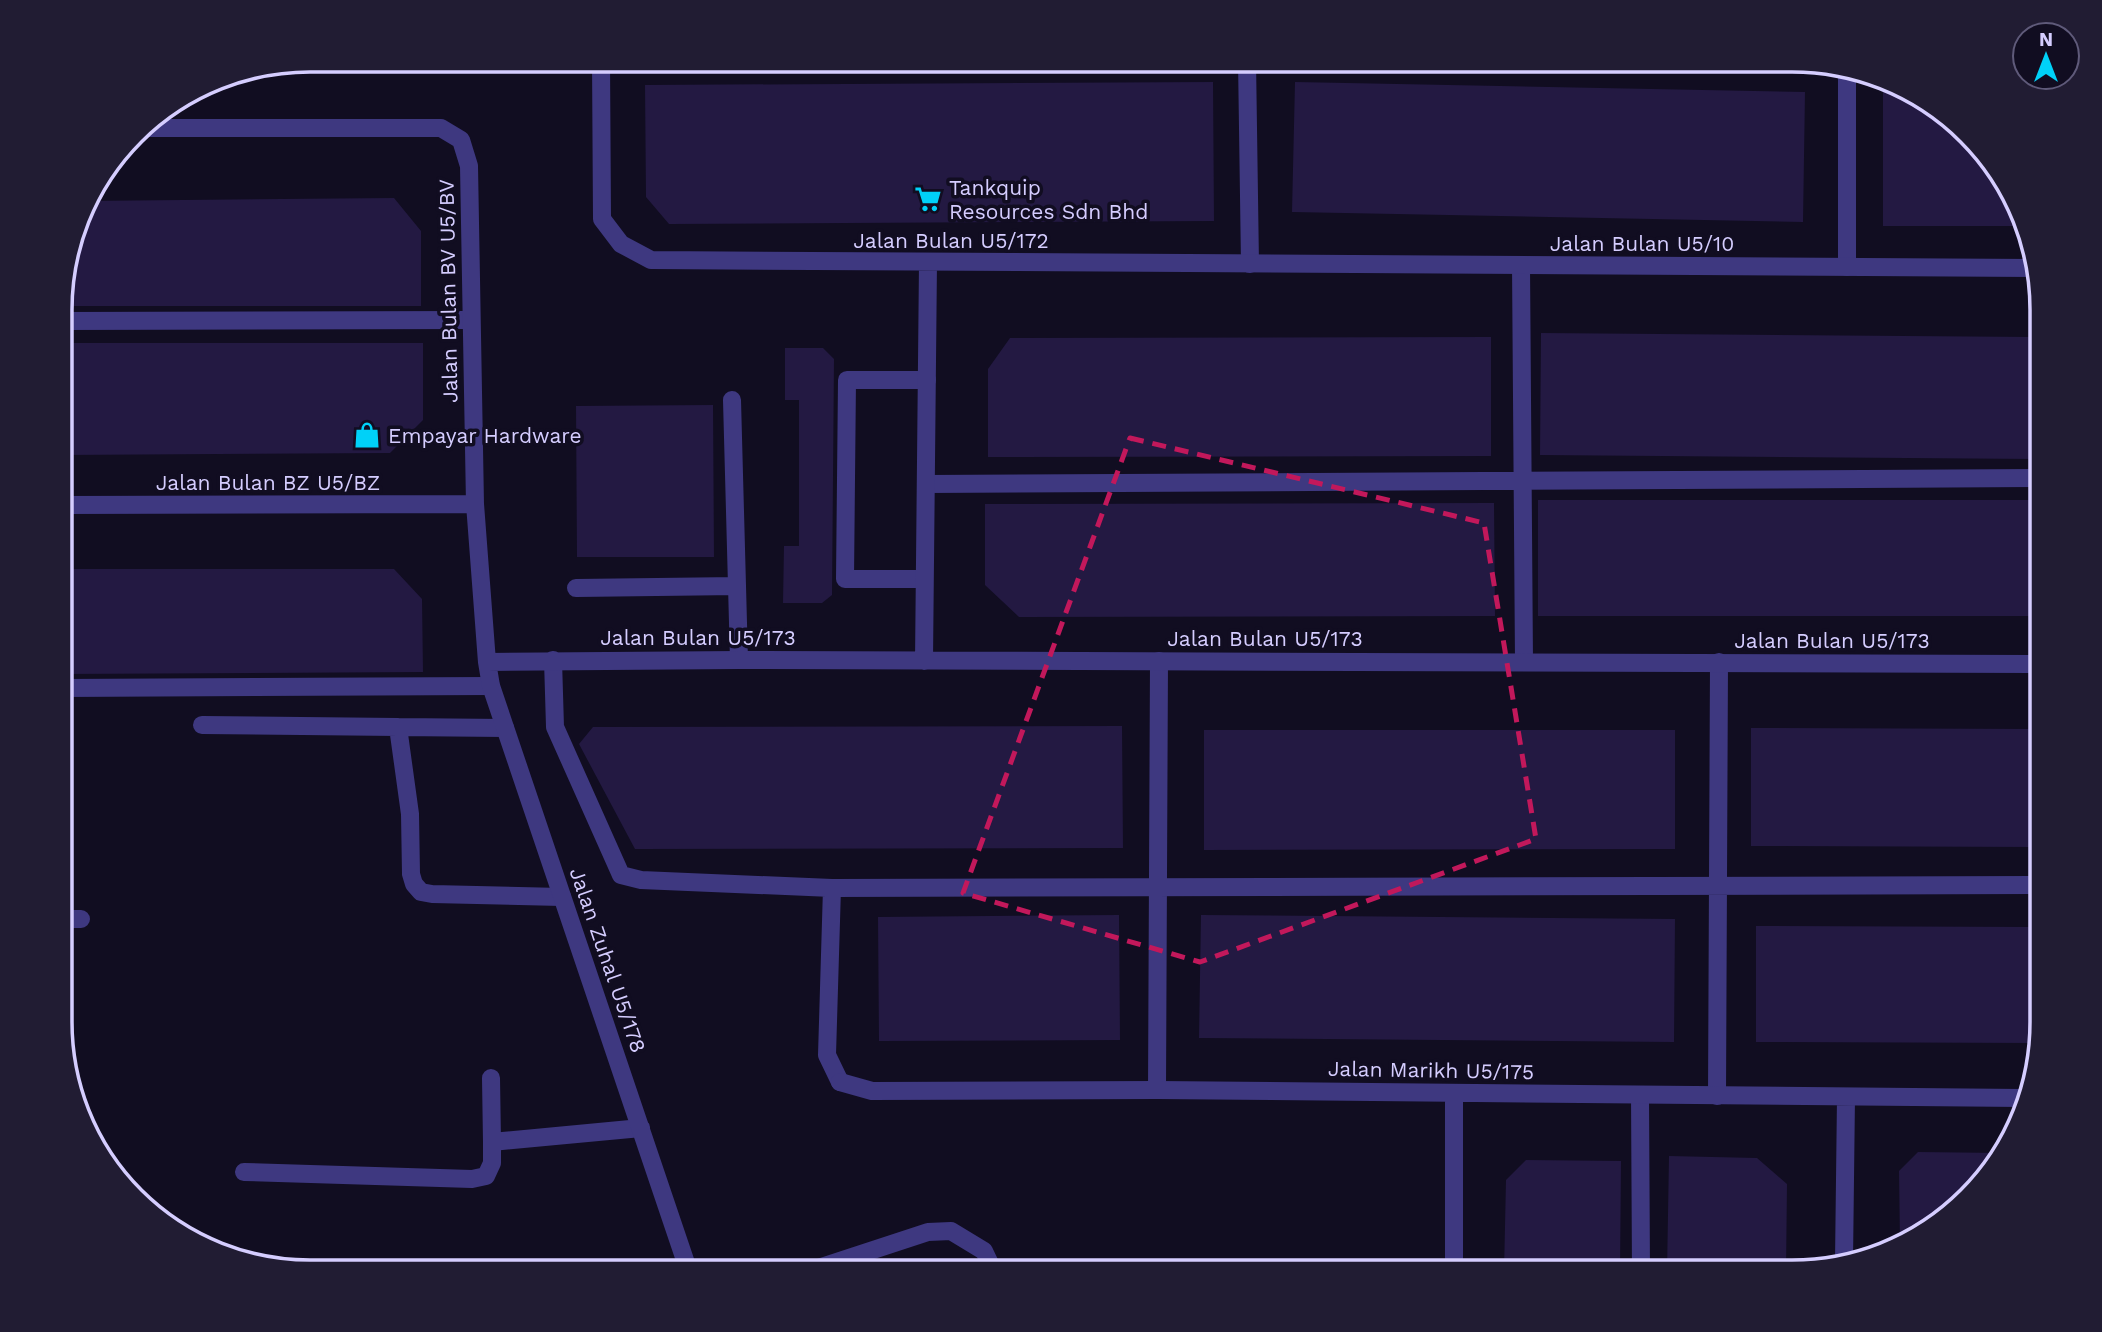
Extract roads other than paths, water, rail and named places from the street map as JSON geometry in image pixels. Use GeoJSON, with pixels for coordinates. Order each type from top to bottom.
{"type":"FeatureCollection","features":[{"type":"Feature","properties":{"kind":"street","name":"Jalan Bulan U5/172"},"geometry":{"type":"LineString","coordinates":[[601,72],[602,219],[621,244],[651,260],[1250,264]]}},
{"type":"Feature","properties":{"kind":"street"},"geometry":{"type":"LineString","coordinates":[[1247,72],[1250,264]]}},
{"type":"Feature","properties":{"kind":"street"},"geometry":{"type":"LineString","coordinates":[[1847,79],[1847,267]]}},
{"type":"Feature","properties":{"kind":"street","name":"Jalan Bulan BV U5/BV"},"geometry":{"type":"LineString","coordinates":[[157,128],[441,128],[461,140],[469,166],[475,504],[487,662]]}},
{"type":"Feature","properties":{"kind":"street"},"geometry":{"type":"LineString","coordinates":[[924,661],[928,262]]}},
{"type":"Feature","properties":{"kind":"street","name":"Jalan Bulan U5/10"},"geometry":{"type":"LineString","coordinates":[[1250,264],[2027,268]]}},
{"type":"Feature","properties":{"kind":"street"},"geometry":{"type":"LineString","coordinates":[[1521,265],[1524,662]]}},
{"type":"Feature","properties":{"kind":"street"},"geometry":{"type":"LineString","coordinates":[[72,321],[471,320]]}},
{"type":"Feature","properties":{"kind":"street"},"geometry":{"type":"LineString","coordinates":[[924,579],[845,579],[847,380],[927,380]]}},
{"type":"Feature","properties":{"kind":"street"},"geometry":{"type":"LineString","coordinates":[[732,400],[739,660]]}},
{"type":"Feature","properties":{"kind":"street"},"geometry":{"type":"LineString","coordinates":[[926,484],[2030,478]]}},
{"type":"Feature","properties":{"kind":"street","name":"Jalan Bulan BZ U5/BZ"},"geometry":{"type":"LineString","coordinates":[[72,505],[475,504]]}},
{"type":"Feature","properties":{"kind":"street"},"geometry":{"type":"LineString","coordinates":[[576,587],[737,586]]}},
{"type":"Feature","properties":{"kind":"street"},"geometry":{"type":"LineString","coordinates":[[553,660],[555,727],[621,875],[641,880],[832,888],[2030,885]]}},
{"type":"Feature","properties":{"kind":"street","name":"Jalan Bulan U5/173"},"geometry":{"type":"LineString","coordinates":[[487,662],[739,660],[2030,664]]}},
{"type":"Feature","properties":{"kind":"street"},"geometry":{"type":"LineString","coordinates":[[1157,1090],[1159,661]]}},
{"type":"Feature","properties":{"kind":"street","name":"Jalan Zuhal U5/178"},"geometry":{"type":"LineString","coordinates":[[487,662],[491,686],[685,1260]]}},
{"type":"Feature","properties":{"kind":"street"},"geometry":{"type":"LineString","coordinates":[[1717,1096],[1719,662]]}},
{"type":"Feature","properties":{"kind":"street"},"geometry":{"type":"LineString","coordinates":[[72,688],[491,686]]}},
{"type":"Feature","properties":{"kind":"street"},"geometry":{"type":"LineString","coordinates":[[202,726],[505,728]]}},
{"type":"Feature","properties":{"kind":"street"},"geometry":{"type":"LineString","coordinates":[[398,727],[410,814],[411,874],[414,884],[421,891],[432,894],[562,897]]}},
{"type":"Feature","properties":{"kind":"street","name":"Jalan Marikh U5/175"},"geometry":{"type":"LineString","coordinates":[[832,888],[827,1055],[840,1082],[872,1091],[1157,1090],[2018,1098]]}},
{"type":"Feature","properties":{"kind":"street"},"geometry":{"type":"LineString","coordinates":[[72,919],[81,919]]}},
{"type":"Feature","properties":{"kind":"street"},"geometry":{"type":"LineString","coordinates":[[244,1172],[472,1179],[486,1176],[492,1163],[491,1078]]}},
{"type":"Feature","properties":{"kind":"street"},"geometry":{"type":"LineString","coordinates":[[1454,1093],[1454,1260]]}},
{"type":"Feature","properties":{"kind":"street"},"geometry":{"type":"LineString","coordinates":[[1640,1095],[1641,1260]]}},
{"type":"Feature","properties":{"kind":"street"},"geometry":{"type":"LineString","coordinates":[[1844,1254],[1846,1097]]}},
{"type":"Feature","properties":{"kind":"street"},"geometry":{"type":"LineString","coordinates":[[492,1142],[640,1128]]}},
{"type":"Feature","properties":{"kind":"street"},"geometry":{"type":"LineString","coordinates":[[843,1260],[928,1232],[951,1231],[984,1251],[988,1260]]}},
{"type":"Feature","properties":{"kind":"place","name":"Tankquip Resources Sdn Bhd"},"geometry":{"type":"Point","coordinates":[928,199]}},
{"type":"Feature","properties":{"kind":"place","name":"Empayar Hardware"},"geometry":{"type":"Point","coordinates":[367,435]}}]}
